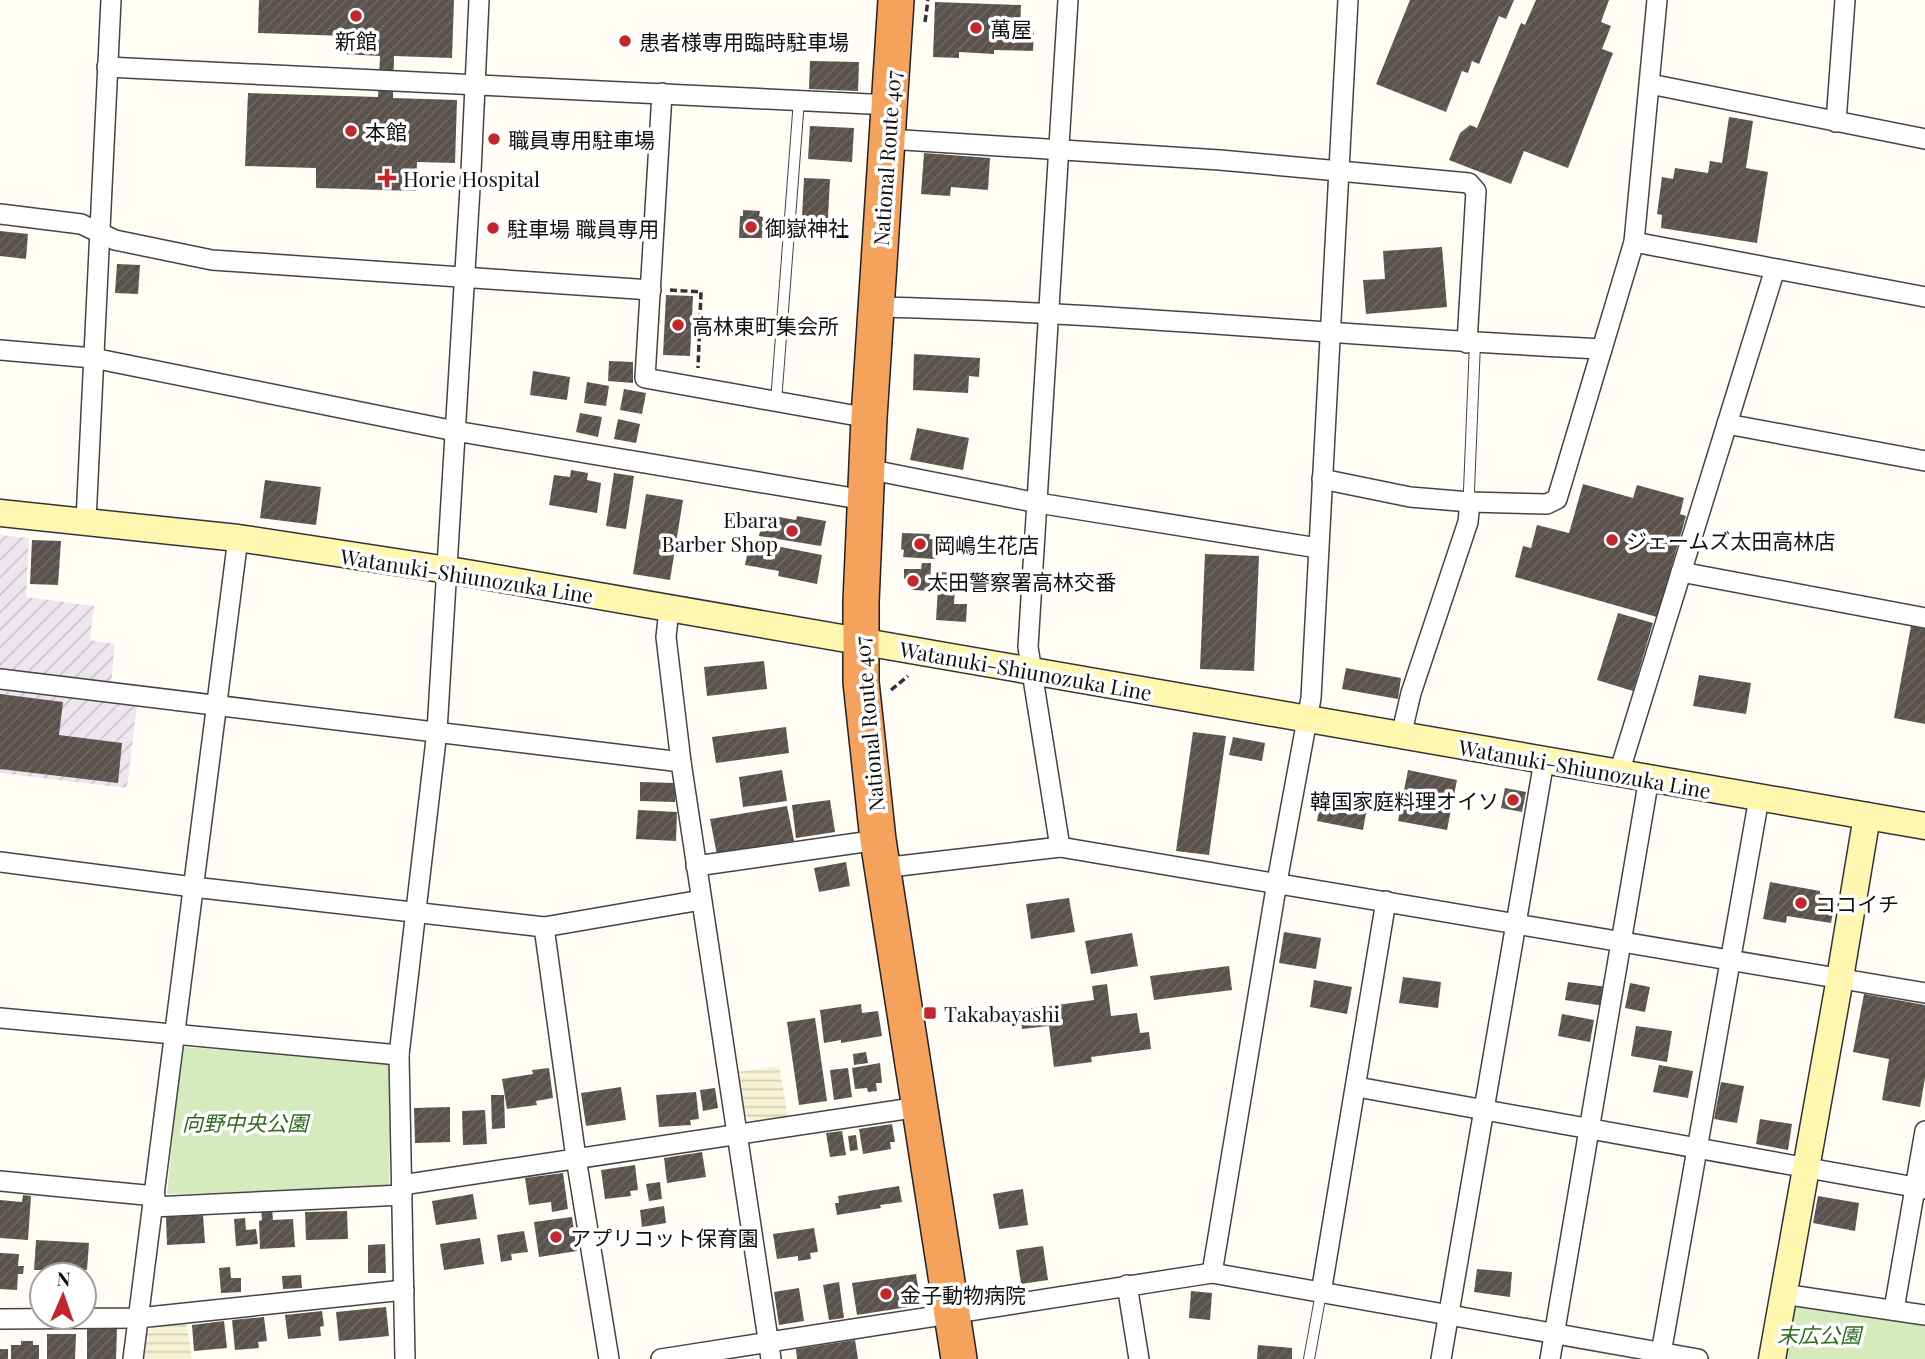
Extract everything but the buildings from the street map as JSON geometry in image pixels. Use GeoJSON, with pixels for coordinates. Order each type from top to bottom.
{"type":"FeatureCollection","features":[{"type":"Feature","properties":{"kind":"highway","name":"National Route 407"},"geometry":{"type":"LineString","coordinates":[[896,0],[869,418],[860,641],[861,682],[880,854],[959,1359]]}},
{"type":"Feature","properties":{"kind":"main road","name":"Watanuki-Shiunozuka Line"},"geometry":{"type":"LineString","coordinates":[[0,513],[238,538],[447,570],[1925,827]]}},
{"type":"Feature","properties":{"kind":"main road"},"geometry":{"type":"LineString","coordinates":[[1772,1359],[1867,816]]}},
{"type":"Feature","properties":{"kind":"street"},"geometry":{"type":"LineString","coordinates":[[86,521],[111,0]]}},
{"type":"Feature","properties":{"kind":"street"},"geometry":{"type":"LineString","coordinates":[[405,1359],[399,1055],[437,731],[479,0]]}},
{"type":"Feature","properties":{"kind":"street"},"geometry":{"type":"LineString","coordinates":[[1060,847],[1028,647],[1069,0]]}},
{"type":"Feature","properties":{"kind":"street"},"geometry":{"type":"LineString","coordinates":[[1212,1273],[1277,882],[1311,698],[1348,0]]}},
{"type":"Feature","properties":{"kind":"street"},"geometry":{"type":"LineString","coordinates":[[1322,479],[1410,497],[1547,504],[1557,499],[1634,242],[1657,0]]}},
{"type":"Feature","properties":{"kind":"street"},"geometry":{"type":"LineString","coordinates":[[1836,122],[1845,0]]}},
{"type":"Feature","properties":{"kind":"street"},"geometry":{"type":"LineString","coordinates":[[107,67],[890,105]]}},
{"type":"Feature","properties":{"kind":"street"},"geometry":{"type":"LineString","coordinates":[[1650,84],[1925,139]]}},
{"type":"Feature","properties":{"kind":"street"},"geometry":{"type":"LineString","coordinates":[[662,93],[645,379],[869,418]]}},
{"type":"Feature","properties":{"kind":"street"},"geometry":{"type":"LineString","coordinates":[[887,139],[1341,170],[1469,183],[1476,191],[1471,343]]}},
{"type":"Feature","properties":{"kind":"street"},"geometry":{"type":"LineString","coordinates":[[0,214],[80,224],[115,240],[212,260],[651,290]]}},
{"type":"Feature","properties":{"kind":"street"},"geometry":{"type":"LineString","coordinates":[[1634,242],[1925,297]]}},
{"type":"Feature","properties":{"kind":"street"},"geometry":{"type":"LineString","coordinates":[[1619,773],[1775,270]]}},
{"type":"Feature","properties":{"kind":"street"},"geometry":{"type":"LineString","coordinates":[[877,307],[1602,349]]}},
{"type":"Feature","properties":{"kind":"street"},"geometry":{"type":"LineString","coordinates":[[0,350],[93,358],[455,431],[866,485],[1038,503],[1318,548]]}},
{"type":"Feature","properties":{"kind":"street"},"geometry":{"type":"LineString","coordinates":[[1727,424],[1925,461]]}},
{"type":"Feature","properties":{"kind":"street"},"geometry":{"type":"LineString","coordinates":[[1401,736],[1411,693],[1468,522],[1470,502]]}},
{"type":"Feature","properties":{"kind":"street"},"geometry":{"type":"LineString","coordinates":[[133,1359],[238,538]]}},
{"type":"Feature","properties":{"kind":"street"},"geometry":{"type":"LineString","coordinates":[[1681,572],[1925,618]]}},
{"type":"Feature","properties":{"kind":"street"},"geometry":{"type":"LineString","coordinates":[[669,610],[666,637],[681,762],[770,1351]]}},
{"type":"Feature","properties":{"kind":"street"},"geometry":{"type":"LineString","coordinates":[[0,679],[681,762]]}},
{"type":"Feature","properties":{"kind":"street"},"geometry":{"type":"LineString","coordinates":[[1441,1359],[1544,761]]}},
{"type":"Feature","properties":{"kind":"street"},"geometry":{"type":"LineString","coordinates":[[1550,1359],[1650,778]]}},
{"type":"Feature","properties":{"kind":"street"},"geometry":{"type":"LineString","coordinates":[[1661,1356],[1759,798]]}},
{"type":"Feature","properties":{"kind":"street"},"geometry":{"type":"LineString","coordinates":[[696,866],[880,854],[1060,847],[1925,993]]}},
{"type":"Feature","properties":{"kind":"street"},"geometry":{"type":"LineString","coordinates":[[0,862],[544,927],[701,900]]}},
{"type":"Feature","properties":{"kind":"street"},"geometry":{"type":"LineString","coordinates":[[1321,1293],[1386,901]]}},
{"type":"Feature","properties":{"kind":"street"},"geometry":{"type":"LineString","coordinates":[[544,927],[576,1158],[609,1359]]}},
{"type":"Feature","properties":{"kind":"street"},"geometry":{"type":"LineString","coordinates":[[0,1018],[399,1055]]}},
{"type":"Feature","properties":{"kind":"street"},"geometry":{"type":"LineString","coordinates":[[1356,1087],[1920,1188]]}},
{"type":"Feature","properties":{"kind":"street"},"geometry":{"type":"LineString","coordinates":[[0,1181],[154,1201],[402,1190],[576,1158],[919,1107]]}},
{"type":"Feature","properties":{"kind":"street"},"geometry":{"type":"LineString","coordinates":[[1894,1309],[1920,1188],[1925,1131]]}},
{"type":"Feature","properties":{"kind":"street"},"geometry":{"type":"LineString","coordinates":[[662,1359],[770,1351],[953,1314],[1212,1273],[1554,1334],[1661,1356],[1698,1359]]}},
{"type":"Feature","properties":{"kind":"street"},"geometry":{"type":"LineString","coordinates":[[1127,1285],[1139,1359]]}},
{"type":"Feature","properties":{"kind":"street"},"geometry":{"type":"LineString","coordinates":[[0,1319],[138,1318],[404,1290]]}},
{"type":"Feature","properties":{"kind":"street"},"geometry":{"type":"LineString","coordinates":[[1783,1294],[1925,1314]]}},
{"type":"Feature","properties":{"kind":"lane"},"geometry":{"type":"LineString","coordinates":[[776,402],[799,100]]}},
{"type":"Feature","properties":{"kind":"lane"},"geometry":{"type":"LineString","coordinates":[[1470,502],[1471,343]]}},
{"type":"Feature","properties":{"kind":"lane"},"geometry":{"type":"LineString","coordinates":[[1309,1359],[1321,1293]]}},
{"type":"Feature","properties":{"kind":"path"},"geometry":{"type":"LineString","coordinates":[[651,290],[701,292],[698,374],[710,376],[710,390]]}},
{"type":"Feature","properties":{"kind":"path"},"geometry":{"type":"LineString","coordinates":[[888,700],[891,688],[906,676],[917,676]]}},
{"type":"Feature","properties":{"kind":"shaded area"},"geometry":{"type":"Polygon","coordinates":[[[0,535],[29,538],[26,597],[94,606],[90,640],[115,644],[111,685],[0,672],[0,535]]]}},
{"type":"Feature","properties":{"kind":"shaded area"},"geometry":{"type":"Polygon","coordinates":[[[0,688],[137,704],[127,788],[0,773],[0,688]]]}},
{"type":"Feature","properties":{"kind":"shaded area"},"geometry":{"type":"Polygon","coordinates":[[[779,1066],[788,1118],[756,1123],[744,1114],[737,1072],[779,1066]]]}},
{"type":"Feature","properties":{"kind":"shaded area"},"geometry":{"type":"Polygon","coordinates":[[[186,1321],[192,1359],[143,1359],[147,1332],[155,1324],[186,1321]]]}},
{"type":"Feature","properties":{"kind":"green space","name":"向野中央公園"},"geometry":{"type":"Polygon","coordinates":[[[182,1047],[391,1062],[389,1189],[167,1194],[182,1047]]]}},
{"type":"Feature","properties":{"kind":"green space","name":"末広公園"},"geometry":{"type":"Polygon","coordinates":[[[1795,1305],[1925,1326],[1925,1359],[1786,1359],[1795,1305]]]}},
{"type":"Feature","properties":{"kind":"place","name":"新館"},"geometry":{"type":"Point","coordinates":[356,16]}},
{"type":"Feature","properties":{"kind":"place","name":"萬屋"},"geometry":{"type":"Point","coordinates":[976,28]}},
{"type":"Feature","properties":{"kind":"place","name":"患者様専用臨時駐車場"},"geometry":{"type":"Point","coordinates":[625,41]}},
{"type":"Feature","properties":{"kind":"place","name":"本館"},"geometry":{"type":"Point","coordinates":[351,131]}},
{"type":"Feature","properties":{"kind":"place","name":"職員専用駐車場"},"geometry":{"type":"Point","coordinates":[494,139]}},
{"type":"Feature","properties":{"kind":"place","name":"Horie Hospital"},"geometry":{"type":"Point","coordinates":[387,178]}},
{"type":"Feature","properties":{"kind":"place","name":"御嶽神社"},"geometry":{"type":"Point","coordinates":[751,227]}},
{"type":"Feature","properties":{"kind":"place","name":"駐車場 職員専用"},"geometry":{"type":"Point","coordinates":[493,228]}},
{"type":"Feature","properties":{"kind":"place","name":"高林東町集会所"},"geometry":{"type":"Point","coordinates":[678,325]}},
{"type":"Feature","properties":{"kind":"place","name":"Ebara Barber Shop"},"geometry":{"type":"Point","coordinates":[792,531]}},
{"type":"Feature","properties":{"kind":"place","name":"ジェームズ太田高林店"},"geometry":{"type":"Point","coordinates":[1612,540]}},
{"type":"Feature","properties":{"kind":"place","name":"岡嶋生花店"},"geometry":{"type":"Point","coordinates":[920,544]}},
{"type":"Feature","properties":{"kind":"place","name":"太田警察署高林交番"},"geometry":{"type":"Point","coordinates":[913,581]}},
{"type":"Feature","properties":{"kind":"place","name":"韓国家庭料理オイソ"},"geometry":{"type":"Point","coordinates":[1513,800]}},
{"type":"Feature","properties":{"kind":"place","name":"ココイチ"},"geometry":{"type":"Point","coordinates":[1801,903]}},
{"type":"Feature","properties":{"kind":"place","name":"Takabayashi"},"geometry":{"type":"Point","coordinates":[930,1013]}},
{"type":"Feature","properties":{"kind":"place","name":"アプリコット保育園"},"geometry":{"type":"Point","coordinates":[556,1237]}},
{"type":"Feature","properties":{"kind":"place","name":"金子動物病院"},"geometry":{"type":"Point","coordinates":[886,1294]}}]}
